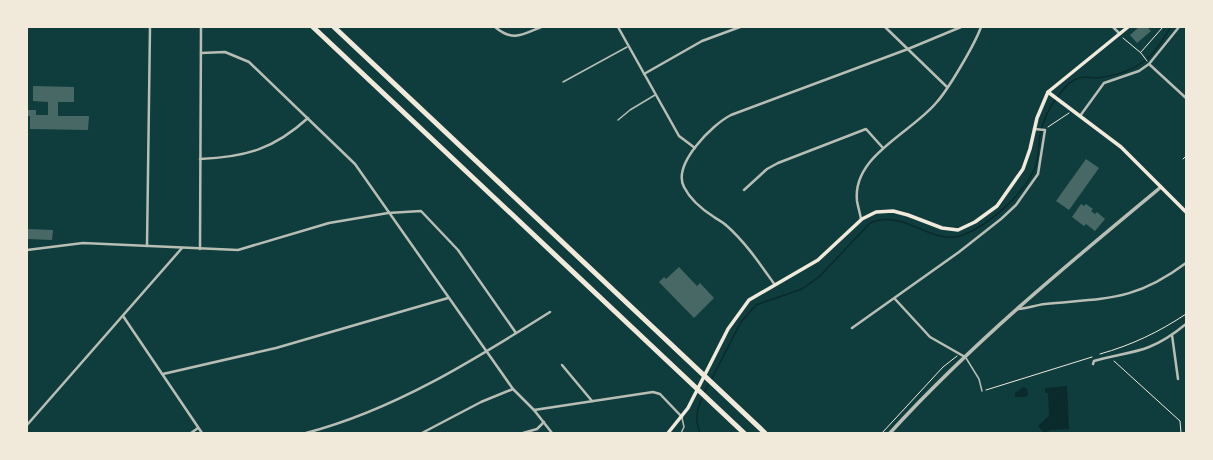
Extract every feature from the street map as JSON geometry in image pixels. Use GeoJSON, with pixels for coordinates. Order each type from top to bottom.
{"type":"FeatureCollection","features":[{"type":"Feature","properties":{"kind":"highway"},"geometry":{"type":"LineString","coordinates":[[313,27],[744,433]]}},
{"type":"Feature","properties":{"kind":"highway"},"geometry":{"type":"LineString","coordinates":[[334,27],[765,433]]}},
{"type":"Feature","properties":{"kind":"main road"},"geometry":{"type":"LineString","coordinates":[[668,433],[682,417],[692,401],[715,353],[738,314],[749,300],[818,260],[862,220],[876,212],[893,211],[942,228],[958,230],[991,212],[1002,201],[1023,169],[1048,92],[1128,27]]}},
{"type":"Feature","properties":{"kind":"main road"},"geometry":{"type":"LineString","coordinates":[[1048,92],[1121,147],[1186,212]]}},
{"type":"Feature","properties":{"kind":"street"},"geometry":{"type":"LineString","coordinates":[[147,246],[150,27]]}},
{"type":"Feature","properties":{"kind":"street"},"geometry":{"type":"LineString","coordinates":[[200,249],[201,27]]}},
{"type":"Feature","properties":{"kind":"street"},"geometry":{"type":"LineString","coordinates":[[495,27],[504,35],[514,36],[542,27]]}},
{"type":"Feature","properties":{"kind":"street"},"geometry":{"type":"LineString","coordinates":[[618,27],[627,47],[679,136],[695,148]]}},
{"type":"Feature","properties":{"kind":"street"},"geometry":{"type":"LineString","coordinates":[[644,74],[702,41],[740,27]]}},
{"type":"Feature","properties":{"kind":"street"},"geometry":{"type":"LineString","coordinates":[[885,27],[947,87]]}},
{"type":"Feature","properties":{"kind":"street"},"geometry":{"type":"LineString","coordinates":[[775,285],[742,241],[725,224],[705,211],[683,186],[682,174],[695,148],[712,127],[731,115],[908,49],[961,27]]}},
{"type":"Feature","properties":{"kind":"street"},"geometry":{"type":"LineString","coordinates":[[862,220],[857,201],[857,188],[861,172],[872,158],[936,104],[981,27]]}},
{"type":"Feature","properties":{"kind":"street"},"geometry":{"type":"LineString","coordinates":[[1113,27],[1120,34]]}},
{"type":"Feature","properties":{"kind":"street"},"geometry":{"type":"LineString","coordinates":[[1080,116],[1104,83],[1139,71],[1149,64],[1179,27]]}},
{"type":"Feature","properties":{"kind":"street"},"geometry":{"type":"LineString","coordinates":[[201,53],[225,52],[249,62],[355,164],[513,389],[534,410],[552,433]]}},
{"type":"Feature","properties":{"kind":"street"},"geometry":{"type":"LineString","coordinates":[[1149,64],[1186,98]]}},
{"type":"Feature","properties":{"kind":"street"},"geometry":{"type":"LineString","coordinates":[[200,159],[229,158],[256,151],[295,130],[308,118]]}},
{"type":"Feature","properties":{"kind":"street"},"geometry":{"type":"LineString","coordinates":[[744,190],[767,169],[778,163],[866,129],[884,148]]}},
{"type":"Feature","properties":{"kind":"street"},"geometry":{"type":"LineString","coordinates":[[852,328],[895,299],[963,248],[1016,205],[1038,174],[1044,130],[1036,130]]}},
{"type":"Feature","properties":{"kind":"street"},"geometry":{"type":"LineString","coordinates":[[890,433],[965,356],[1161,187]]}},
{"type":"Feature","properties":{"kind":"street"},"geometry":{"type":"LineString","coordinates":[[27,250],[83,243],[238,250],[329,223],[388,213],[415,210],[421,211],[458,250],[516,334]]}},
{"type":"Feature","properties":{"kind":"street"},"geometry":{"type":"LineString","coordinates":[[27,425],[182,248]]}},
{"type":"Feature","properties":{"kind":"street"},"geometry":{"type":"LineString","coordinates":[[1018,309],[1044,304],[1093,301],[1127,295],[1152,285],[1186,263]]}},
{"type":"Feature","properties":{"kind":"street"},"geometry":{"type":"LineString","coordinates":[[163,374],[276,348],[448,298]]}},
{"type":"Feature","properties":{"kind":"street"},"geometry":{"type":"LineString","coordinates":[[895,299],[924,333],[965,356]]}},
{"type":"Feature","properties":{"kind":"street"},"geometry":{"type":"LineString","coordinates":[[306,433],[385,404],[434,381],[516,334],[550,312]]}},
{"type":"Feature","properties":{"kind":"street"},"geometry":{"type":"LineString","coordinates":[[123,316],[202,433]]}},
{"type":"Feature","properties":{"kind":"street"},"geometry":{"type":"LineString","coordinates":[[1093,364],[1094,361],[1149,347],[1172,335],[1186,324]]}},
{"type":"Feature","properties":{"kind":"street"},"geometry":{"type":"LineString","coordinates":[[1172,335],[1178,379]]}},
{"type":"Feature","properties":{"kind":"street"},"geometry":{"type":"LineString","coordinates":[[562,365],[592,401]]}},
{"type":"Feature","properties":{"kind":"street"},"geometry":{"type":"LineString","coordinates":[[422,433],[481,402],[513,389]]}},
{"type":"Feature","properties":{"kind":"street"},"geometry":{"type":"LineString","coordinates":[[534,410],[653,392],[660,394],[682,417]]}},
{"type":"Feature","properties":{"kind":"street"},"geometry":{"type":"LineString","coordinates":[[522,433],[537,429],[544,422]]}},
{"type":"Feature","properties":{"kind":"street"},"geometry":{"type":"LineString","coordinates":[[191,433],[198,428]]}},
{"type":"Feature","properties":{"kind":"lane"},"geometry":{"type":"LineString","coordinates":[[563,82],[627,47]]}},
{"type":"Feature","properties":{"kind":"lane"},"geometry":{"type":"LineString","coordinates":[[618,120],[630,110],[655,95]]}},
{"type":"Feature","properties":{"kind":"lane"},"geometry":{"type":"LineString","coordinates":[[965,356],[978,379],[982,391]]}},
{"type":"Feature","properties":{"kind":"lane"},"geometry":{"type":"LineString","coordinates":[[681,433],[684,427],[682,417]]}},
{"type":"Feature","properties":{"kind":"path"},"geometry":{"type":"LineString","coordinates":[[1141,53],[1162,27]]}},
{"type":"Feature","properties":{"kind":"path"},"geometry":{"type":"LineString","coordinates":[[1120,34],[1141,53],[1147,61]]}},
{"type":"Feature","properties":{"kind":"path"},"geometry":{"type":"LineString","coordinates":[[1044,130],[1073,110]]}},
{"type":"Feature","properties":{"kind":"path"},"geometry":{"type":"LineString","coordinates":[[1183,159],[1186,156]]}},
{"type":"Feature","properties":{"kind":"path"},"geometry":{"type":"LineString","coordinates":[[1100,354],[1130,345],[1143,339],[1163,329],[1186,314]]}},
{"type":"Feature","properties":{"kind":"path"},"geometry":{"type":"LineString","coordinates":[[882,433],[943,367],[961,353]]}},
{"type":"Feature","properties":{"kind":"path"},"geometry":{"type":"LineString","coordinates":[[982,391],[1093,357]]}},
{"type":"Feature","properties":{"kind":"path"},"geometry":{"type":"LineString","coordinates":[[1109,357],[1180,422],[1182,433]]}},
{"type":"Feature","properties":{"kind":"water"},"geometry":{"type":"Polygon","coordinates":[[[1067,386],[1069,429],[1051,430],[1044,433],[1038,426],[1049,416],[1048,393],[1045,393],[1045,388],[1067,386]]]}},
{"type":"Feature","properties":{"kind":"water"},"geometry":{"type":"Polygon","coordinates":[[[1023,387],[1027,389],[1028,394],[1026,397],[1015,397],[1015,393],[1023,387]]]}},
{"type":"Feature","properties":{"kind":"building"},"geometry":{"type":"Polygon","coordinates":[[[1139,27],[1147,27],[1151,31],[1137,43],[1130,35],[1139,27]]]}},
{"type":"Feature","properties":{"kind":"building"},"geometry":{"type":"Polygon","coordinates":[[[33,86],[74,87],[74,102],[58,102],[58,116],[89,116],[88,130],[30,129],[30,116],[27,116],[27,110],[36,110],[36,115],[48,115],[48,102],[33,101],[33,86]]]}},
{"type":"Feature","properties":{"kind":"building"},"geometry":{"type":"Polygon","coordinates":[[[1086,159],[1099,168],[1069,210],[1056,201],[1086,159]]]}},
{"type":"Feature","properties":{"kind":"building"},"geometry":{"type":"Polygon","coordinates":[[[1081,204],[1084,206],[1086,204],[1093,209],[1091,211],[1095,214],[1097,212],[1105,219],[1095,231],[1086,224],[1084,226],[1072,217],[1081,204]]]}},
{"type":"Feature","properties":{"kind":"building"},"geometry":{"type":"Polygon","coordinates":[[[27,229],[53,230],[52,240],[27,239],[27,229]]]}},
{"type":"Feature","properties":{"kind":"building"},"geometry":{"type":"Polygon","coordinates":[[[679,267],[697,286],[700,283],[714,298],[694,318],[659,282],[664,277],[666,279],[679,267]]]}},
{"type":"Feature","properties":{"kind":"waterway"},"geometry":{"type":"LineString","coordinates":[[711,380],[741,322],[756,305],[802,289],[820,276],[870,223],[883,220],[895,220],[907,223],[929,233],[952,237],[963,235],[984,224],[995,216],[1016,196],[1031,175],[1037,162],[1040,135],[1043,124],[1049,109],[1065,87],[1070,82],[1079,78],[1109,76],[1121,73],[1138,65],[1155,51],[1171,27]]}},
{"type":"Feature","properties":{"kind":"waterway"},"geometry":{"type":"LineString","coordinates":[[700,433],[697,420],[698,407],[709,383]]}}]}
